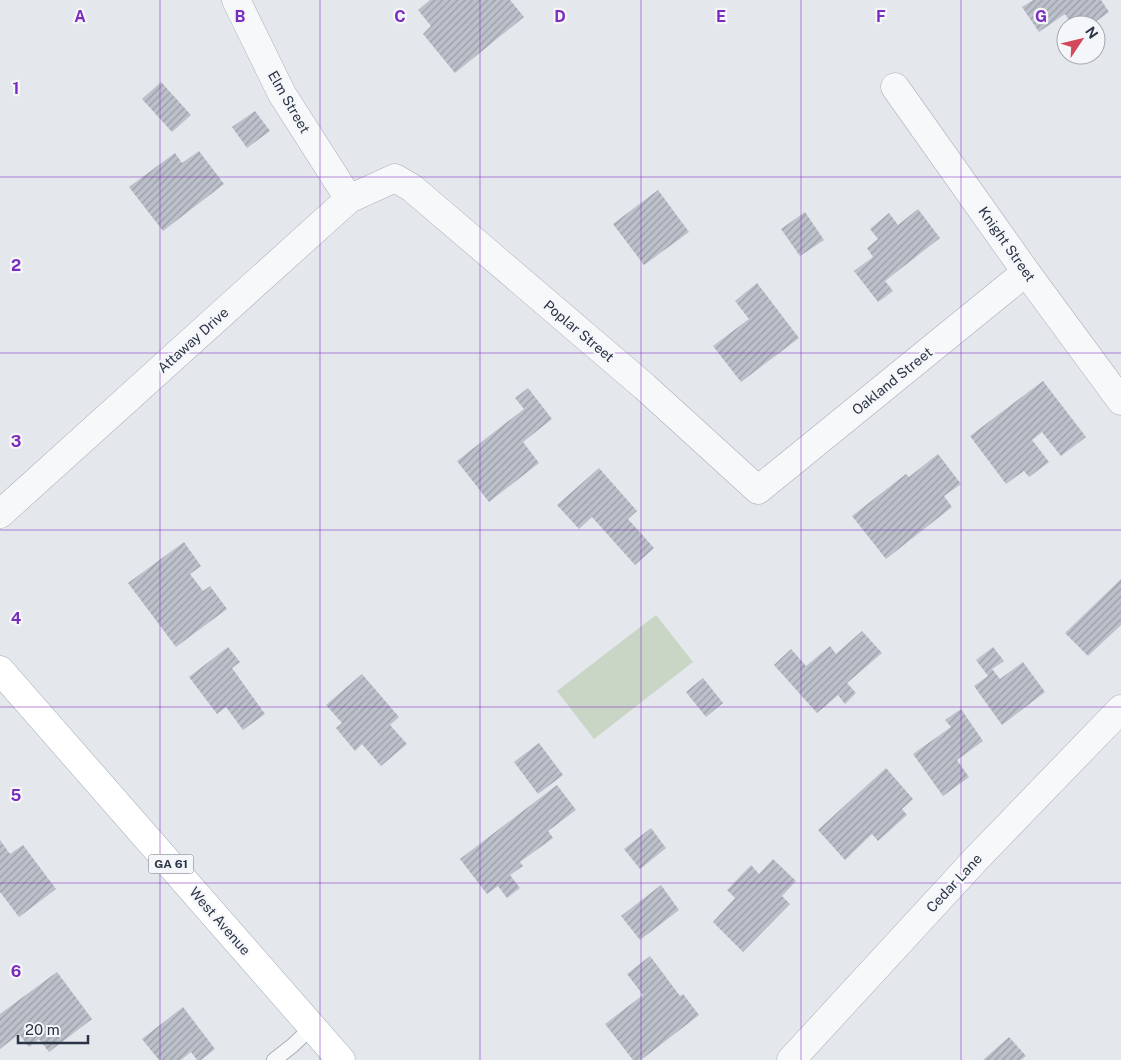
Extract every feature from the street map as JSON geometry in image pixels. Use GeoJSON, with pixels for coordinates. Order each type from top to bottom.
{"type":"FeatureCollection","features":[{"type":"Feature","properties":{"kind":"main road","name":"West Avenue"},"geometry":{"type":"LineString","coordinates":[[0,670],[341,1060]]}},
{"type":"Feature","properties":{"kind":"street","name":"Elm Street"},"geometry":{"type":"LineString","coordinates":[[236,0],[282,94],[349,199]]}},
{"type":"Feature","properties":{"kind":"street","name":"Knight Street"},"geometry":{"type":"LineString","coordinates":[[895,86],[1026,272],[1121,401]]}},
{"type":"Feature","properties":{"kind":"street","name":"Attaway Drive"},"geometry":{"type":"LineString","coordinates":[[0,514],[349,199],[395,178]]}},
{"type":"Feature","properties":{"kind":"street","name":"Poplar Street"},"geometry":{"type":"LineString","coordinates":[[395,178],[412,188],[637,380],[758,490]]}},
{"type":"Feature","properties":{"kind":"street","name":"Oakland Street"},"geometry":{"type":"LineString","coordinates":[[758,490],[1026,272]]}},
{"type":"Feature","properties":{"kind":"street","name":"Cedar Lane"},"geometry":{"type":"LineString","coordinates":[[791,1060],[976,859],[1121,709]]}},
{"type":"Feature","properties":{"kind":"lane"},"geometry":{"type":"LineString","coordinates":[[274,1060],[312,1027]]}},
{"type":"Feature","properties":{"kind":"green space"},"geometry":{"type":"Polygon","coordinates":[[[656,615],[693,662],[594,739],[557,691],[656,615]]]}},
{"type":"Feature","properties":{"kind":"building"},"geometry":{"type":"Polygon","coordinates":[[[430,0],[510,0],[524,17],[455,73],[423,34],[431,26],[418,10],[430,0]]]}},
{"type":"Feature","properties":{"kind":"building"},"geometry":{"type":"Polygon","coordinates":[[[1033,0],[1101,0],[1109,12],[1105,15],[1056,15],[1056,20],[1039,32],[1022,7],[1033,0]]]}},
{"type":"Feature","properties":{"kind":"building"},"geometry":{"type":"Polygon","coordinates":[[[161,82],[191,115],[172,132],[142,99],[161,82]]]}},
{"type":"Feature","properties":{"kind":"building"},"geometry":{"type":"Polygon","coordinates":[[[255,111],[270,131],[247,148],[232,127],[255,111]]]}},
{"type":"Feature","properties":{"kind":"building"},"geometry":{"type":"Polygon","coordinates":[[[199,151],[224,184],[163,231],[129,187],[175,153],[182,163],[199,151]]]}},
{"type":"Feature","properties":{"kind":"building"},"geometry":{"type":"Polygon","coordinates":[[[658,190],[689,232],[644,265],[613,224],[658,190]]]}},
{"type":"Feature","properties":{"kind":"building"},"geometry":{"type":"Polygon","coordinates":[[[918,209],[940,238],[885,281],[893,291],[878,302],[854,271],[873,257],[867,248],[878,239],[870,229],[889,213],[898,225],[918,209]]]}},
{"type":"Feature","properties":{"kind":"building"},"geometry":{"type":"Polygon","coordinates":[[[805,212],[824,240],[800,256],[781,229],[805,212]]]}},
{"type":"Feature","properties":{"kind":"building"},"geometry":{"type":"Polygon","coordinates":[[[757,283],[799,338],[741,382],[713,346],[749,319],[735,301],[757,283]]]}},
{"type":"Feature","properties":{"kind":"building"},"geometry":{"type":"Polygon","coordinates":[[[1043,381],[1086,437],[1061,456],[1042,432],[1032,440],[1049,462],[1029,477],[1024,471],[1006,484],[970,436],[1043,381]]]}},
{"type":"Feature","properties":{"kind":"building"},"geometry":{"type":"Polygon","coordinates":[[[528,388],[552,419],[523,442],[539,463],[489,502],[457,461],[524,409],[515,398],[528,388]]]}},
{"type":"Feature","properties":{"kind":"building"},"geometry":{"type":"Polygon","coordinates":[[[938,454],[961,484],[944,496],[952,507],[886,559],[852,516],[906,474],[909,477],[938,454]]]}},
{"type":"Feature","properties":{"kind":"building"},"geometry":{"type":"Polygon","coordinates":[[[599,468],[637,511],[628,519],[654,548],[635,565],[592,517],[579,529],[557,505],[599,468]]]}},
{"type":"Feature","properties":{"kind":"building"},"geometry":{"type":"Polygon","coordinates":[[[184,542],[201,566],[190,574],[203,591],[210,586],[227,609],[176,647],[128,583],[184,542]]]}},
{"type":"Feature","properties":{"kind":"building"},"geometry":{"type":"Polygon","coordinates":[[[1121,579],[1121,625],[1088,656],[1065,633],[1121,579]]]}},
{"type":"Feature","properties":{"kind":"building"},"geometry":{"type":"Polygon","coordinates":[[[862,631],[882,653],[847,683],[856,693],[845,704],[838,695],[817,713],[774,665],[791,649],[806,666],[830,646],[836,654],[862,631]]]}},
{"type":"Feature","properties":{"kind":"building"},"geometry":{"type":"Polygon","coordinates":[[[228,647],[240,662],[232,668],[265,714],[243,730],[226,707],[217,714],[189,677],[228,647]]]}},
{"type":"Feature","properties":{"kind":"building"},"geometry":{"type":"Polygon","coordinates":[[[993,647],[1004,661],[992,669],[1000,679],[1023,662],[1045,692],[1002,725],[974,686],[988,676],[976,660],[993,647]]]}},
{"type":"Feature","properties":{"kind":"building"},"geometry":{"type":"Polygon","coordinates":[[[362,674],[399,717],[390,725],[407,744],[381,766],[362,744],[355,751],[336,728],[342,723],[326,705],[362,674]]]}},
{"type":"Feature","properties":{"kind":"building"},"geometry":{"type":"Polygon","coordinates":[[[703,678],[723,703],[706,717],[686,692],[703,678]]]}},
{"type":"Feature","properties":{"kind":"building"},"geometry":{"type":"Polygon","coordinates":[[[961,709],[983,741],[957,760],[969,777],[943,796],[913,754],[951,727],[945,720],[961,709]]]}},
{"type":"Feature","properties":{"kind":"building"},"geometry":{"type":"Polygon","coordinates":[[[539,743],[563,775],[538,794],[514,762],[539,743]]]}},
{"type":"Feature","properties":{"kind":"building"},"geometry":{"type":"Polygon","coordinates":[[[886,768],[913,799],[902,809],[907,815],[878,841],[872,834],[845,860],[818,830],[886,768]]]}},
{"type":"Feature","properties":{"kind":"building"},"geometry":{"type":"Polygon","coordinates":[[[557,785],[576,810],[548,831],[553,838],[520,862],[523,866],[510,875],[520,888],[507,898],[498,886],[487,894],[460,859],[557,785]]]}},
{"type":"Feature","properties":{"kind":"building"},"geometry":{"type":"Polygon","coordinates":[[[651,828],[666,848],[640,869],[624,849],[651,828]]]}},
{"type":"Feature","properties":{"kind":"building"},"geometry":{"type":"Polygon","coordinates":[[[0,840],[10,854],[23,845],[56,889],[19,917],[0,892],[0,840]]]}},
{"type":"Feature","properties":{"kind":"building"},"geometry":{"type":"Polygon","coordinates":[[[773,859],[796,881],[782,896],[790,904],[743,952],[713,922],[735,898],[727,890],[751,865],[759,874],[773,859]]]}},
{"type":"Feature","properties":{"kind":"building"},"geometry":{"type":"Polygon","coordinates":[[[661,885],[679,910],[640,940],[621,916],[661,885]]]}},
{"type":"Feature","properties":{"kind":"building"},"geometry":{"type":"Polygon","coordinates":[[[650,956],[680,996],[683,994],[699,1015],[641,1060],[633,1060],[605,1024],[643,995],[627,974],[650,956]]]}},
{"type":"Feature","properties":{"kind":"building"},"geometry":{"type":"Polygon","coordinates":[[[57,972],[92,1019],[49,1052],[39,1039],[29,1047],[19,1034],[0,1049],[0,1014],[57,972]]]}},
{"type":"Feature","properties":{"kind":"building"},"geometry":{"type":"Polygon","coordinates":[[[183,1007],[215,1049],[201,1060],[197,1060],[191,1052],[181,1060],[159,1060],[142,1039],[183,1007]]]}},
{"type":"Feature","properties":{"kind":"building"},"geometry":{"type":"Polygon","coordinates":[[[1009,1037],[1026,1056],[1021,1060],[983,1060],[1009,1037]]]}}]}
